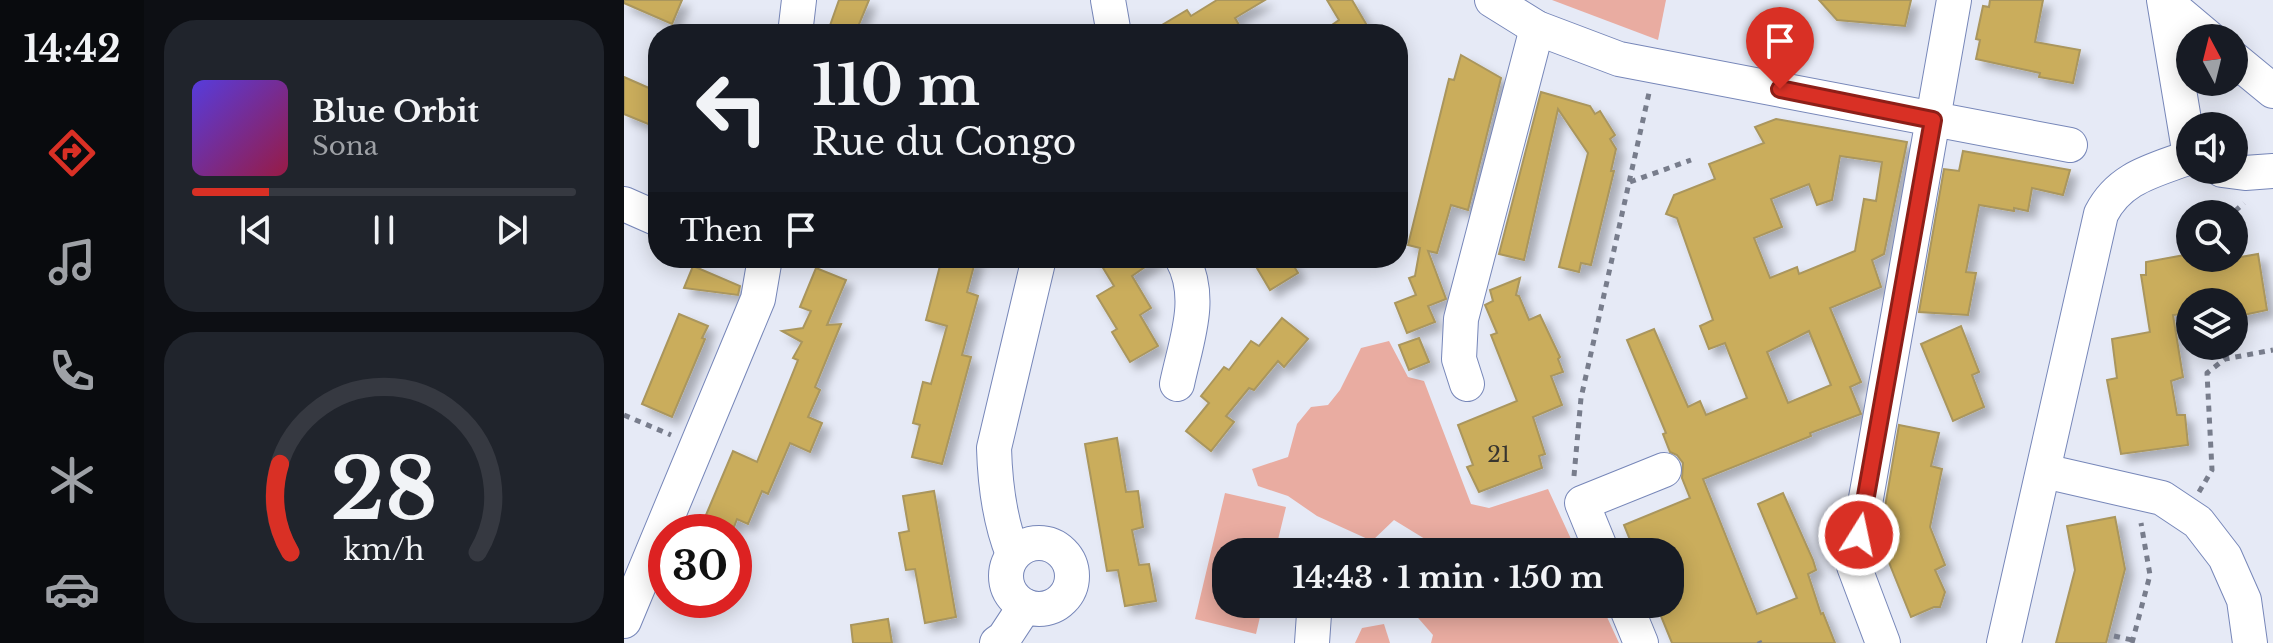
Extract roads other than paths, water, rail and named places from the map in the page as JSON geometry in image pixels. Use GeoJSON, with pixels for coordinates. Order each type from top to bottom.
{"type":"FeatureCollection","features":[{"type":"Feature","properties":{"kind":"street"},"geometry":{"type":"LineString","coordinates":[[1108,0],[1112,24]]}},
{"type":"Feature","properties":{"kind":"street"},"geometry":{"type":"LineString","coordinates":[[1492,0],[1537,28],[1591,49],[1655,68],[1842,100],[2070,145]]}},
{"type":"Feature","properties":{"kind":"street"},"geometry":{"type":"LineString","coordinates":[[1883,643],[1854,566],[1954,0]]}},
{"type":"Feature","properties":{"kind":"street"},"geometry":{"type":"LineString","coordinates":[[2164,1],[2192,24]]}},
{"type":"Feature","properties":{"kind":"street"},"geometry":{"type":"LineString","coordinates":[[2164,1],[2182,112]]}},
{"type":"Feature","properties":{"kind":"street"},"geometry":{"type":"LineString","coordinates":[[1467,384],[1459,359],[1461,319],[1537,28]]}},
{"type":"Feature","properties":{"kind":"street"},"geometry":{"type":"LineString","coordinates":[[2248,70],[2273,91]]}},
{"type":"Feature","properties":{"kind":"street"},"geometry":{"type":"LineString","coordinates":[[2004,643],[2101,214],[2126,182],[2176,162]]}},
{"type":"Feature","properties":{"kind":"street"},"geometry":{"type":"LineString","coordinates":[[624,204],[648,215]]}},
{"type":"Feature","properties":{"kind":"street"},"geometry":{"type":"LineString","coordinates":[[624,621],[758,299],[760,268]]}},
{"type":"Feature","properties":{"kind":"street"},"geometry":{"type":"LineString","coordinates":[[1013,554],[1005,536],[994,448],[1037,268]]}},
{"type":"Feature","properties":{"kind":"street"},"geometry":{"type":"LineString","coordinates":[[1177,384],[1192,317],[1193,293],[1187,268]]}},
{"type":"Feature","properties":{"kind":"street"},"geometry":{"type":"LineString","coordinates":[[1596,538],[1582,503],[1664,470]]}},
{"type":"Feature","properties":{"kind":"street"},"geometry":{"type":"LineString","coordinates":[[2044,471],[2162,498],[2198,522],[2225,557],[2244,600],[2250,643]]}},
{"type":"Feature","properties":{"kind":"street"},"geometry":{"type":"LineString","coordinates":[[1027,545],[1052,546],[1068,561],[1072,575],[1069,590],[1055,605],[1044,609],[1025,606],[1017,601],[1009,591],[1005,577],[1013,554],[1027,545]]}},
{"type":"Feature","properties":{"kind":"street"},"geometry":{"type":"LineString","coordinates":[[997,643],[1004,638],[1025,606]]}},
{"type":"Feature","properties":{"kind":"street"},"geometry":{"type":"LineString","coordinates":[[1631,618],[1641,643]]}}]}
